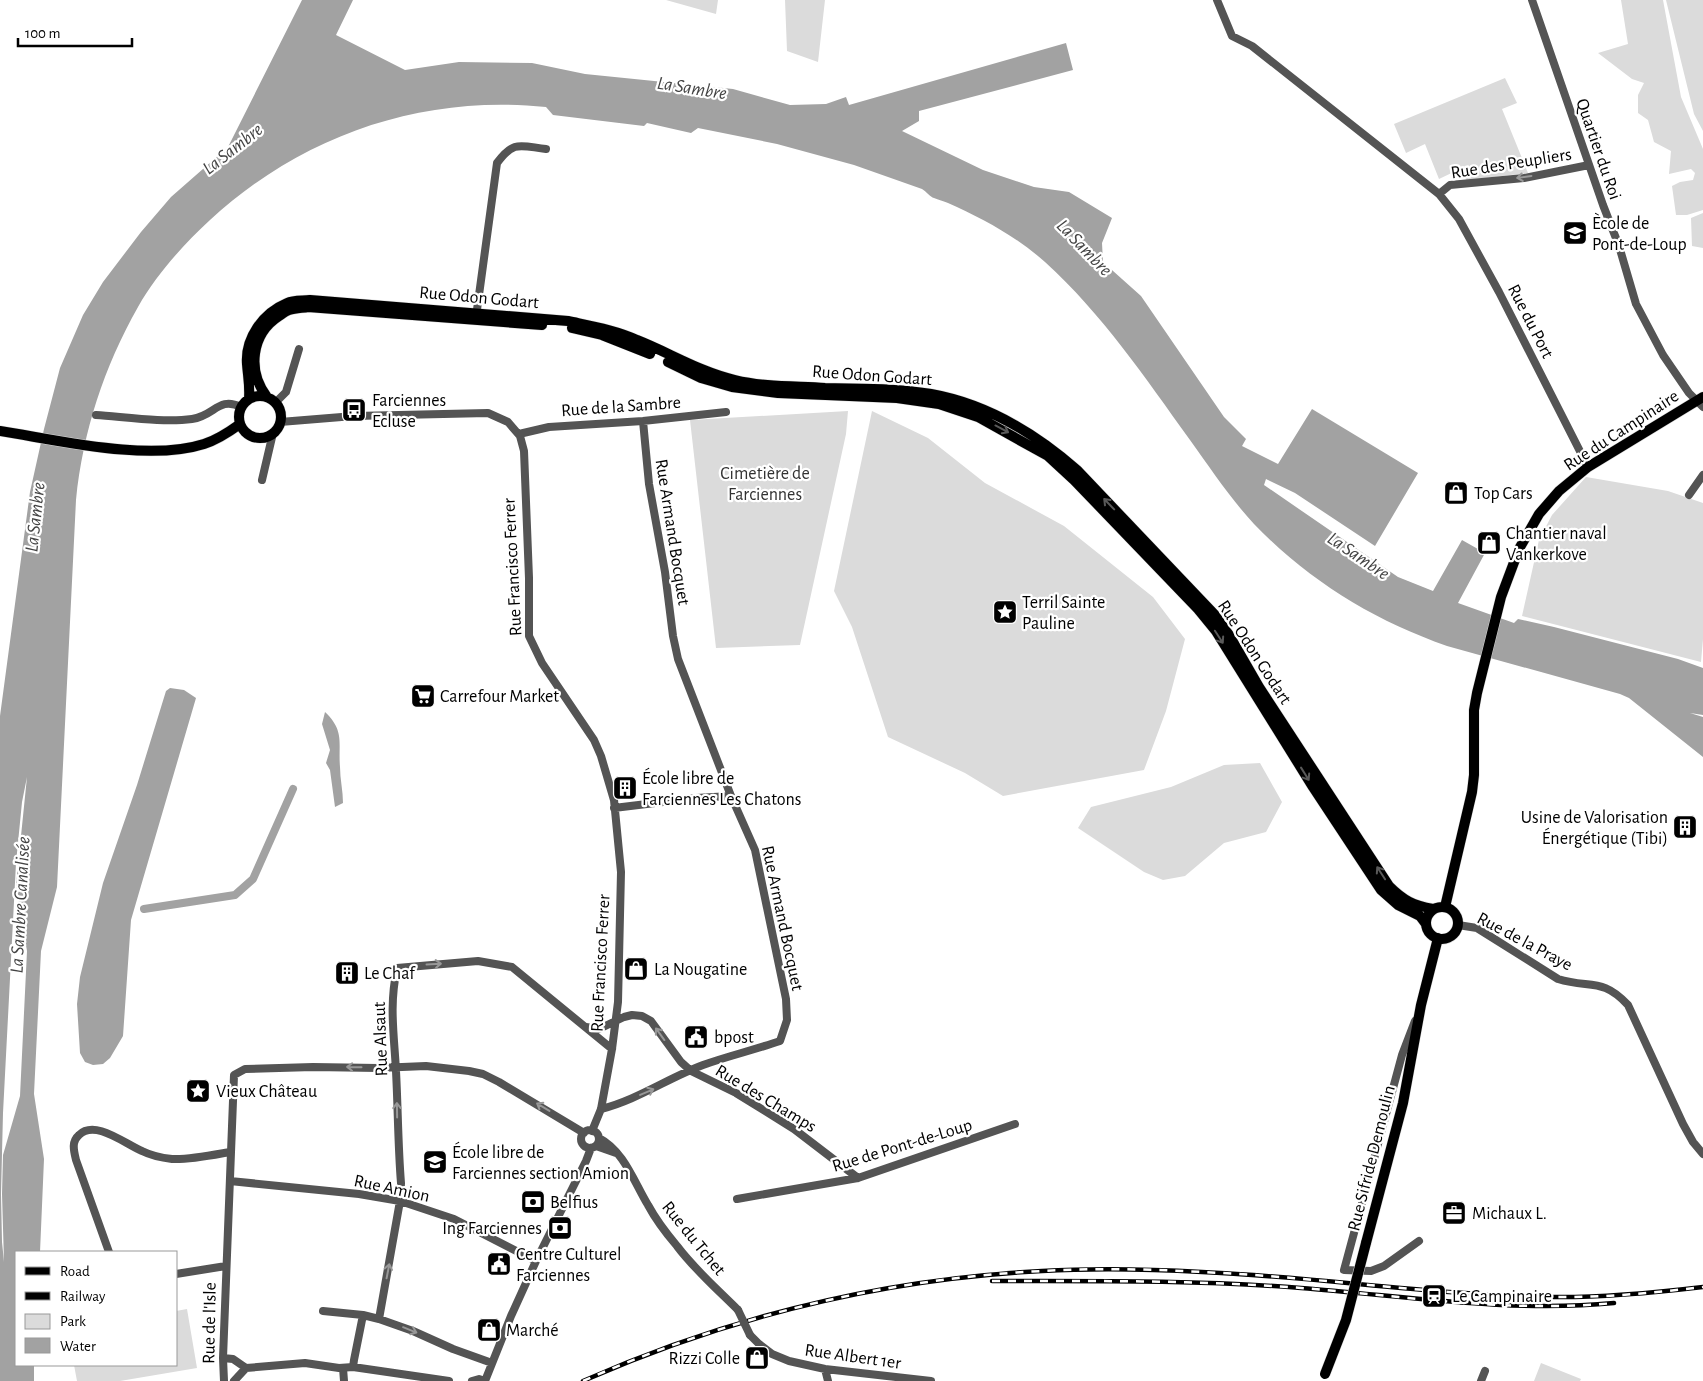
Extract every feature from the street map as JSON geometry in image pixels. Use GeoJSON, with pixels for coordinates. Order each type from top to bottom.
{"type":"FeatureCollection","features":[{"type":"Feature","properties":{"kind":"main road","name":"Rue Odon Godart"},"geometry":{"type":"LineString","coordinates":[[249,399],[250,381],[246,364],[247,350],[255,329],[271,312],[288,302],[310,300],[566,327],[639,348],[700,378],[732,387],[778,393],[897,398],[939,404],[978,416],[1048,456],[1081,487],[1198,609],[1216,631],[1313,787],[1382,890],[1398,905],[1420,916],[1426,924]]}},
{"type":"Feature","properties":{"kind":"main road","name":"Rue Odon Godart"},"geometry":{"type":"LineString","coordinates":[[271,400],[261,388],[256,373],[254,360],[258,340],[270,322],[289,310],[308,307],[568,321],[609,330],[638,340],[704,370],[734,380],[777,386],[932,394],[996,415],[1027,431],[1056,451],[1077,470],[1214,614],[1229,635],[1259,687],[1389,886],[1400,898],[1414,905],[1433,909]]}},
{"type":"Feature","properties":{"kind":"main road"},"geometry":{"type":"LineString","coordinates":[[256,395],[271,400],[280,410],[280,422],[273,433],[267,436],[254,437],[244,430],[240,424],[241,407],[256,395]]}},
{"type":"Feature","properties":{"kind":"main road","name":"Rue du Campinaire"},"geometry":{"type":"LineString","coordinates":[[1445,906],[1472,792],[1474,774],[1474,710],[1501,597],[1519,549],[1540,514],[1559,491],[1588,467],[1701,402]]}},
{"type":"Feature","properties":{"kind":"main road"},"geometry":{"type":"LineString","coordinates":[[0,432],[147,451],[185,448],[204,444],[218,438],[240,424]]}},
{"type":"Feature","properties":{"kind":"main road"},"geometry":{"type":"LineString","coordinates":[[1445,906],[1457,915],[1458,925],[1454,934],[1450,937],[1438,938],[1429,932],[1426,924],[1428,913],[1433,909],[1445,906]]}},
{"type":"Feature","properties":{"kind":"main road","name":"Rue Sifride Demoulin"},"geometry":{"type":"LineString","coordinates":[[1324,1377],[1346,1320],[1404,1103],[1421,1005],[1438,938]]}},
{"type":"Feature","properties":{"kind":"street","name":"Rue du Port"},"geometry":{"type":"LineString","coordinates":[[1217,0],[1232,36],[1252,46],[1439,194],[1458,218],[1499,292],[1588,467]]}},
{"type":"Feature","properties":{"kind":"street","name":"Quartier du Roi"},"geometry":{"type":"LineString","coordinates":[[1532,0],[1619,246],[1636,304],[1663,355],[1689,393],[1701,402]]}},
{"type":"Feature","properties":{"kind":"street"},"geometry":{"type":"LineString","coordinates":[[475,316],[497,163],[506,151],[517,145],[546,149]]}},
{"type":"Feature","properties":{"kind":"street","name":"Rue des Peupliers"},"geometry":{"type":"LineString","coordinates":[[1439,194],[1450,185],[1524,178],[1589,165]]}},
{"type":"Feature","properties":{"kind":"street"},"geometry":{"type":"LineString","coordinates":[[271,400],[286,392],[299,349]]}},
{"type":"Feature","properties":{"kind":"street"},"geometry":{"type":"LineString","coordinates":[[96,415],[194,419],[212,412],[227,402],[241,407]]}},
{"type":"Feature","properties":{"kind":"street","name":"Rue de la Sambre"},"geometry":{"type":"LineString","coordinates":[[519,434],[549,427],[643,422],[726,412]]}},
{"type":"Feature","properties":{"kind":"street"},"geometry":{"type":"LineString","coordinates":[[280,422],[354,416],[488,413],[508,422],[519,434]]}},
{"type":"Feature","properties":{"kind":"street","name":"Rue Armand Bocquet"},"geometry":{"type":"LineString","coordinates":[[601,1109],[623,1102],[702,1066],[780,1041],[787,1020],[786,999],[779,960],[756,850],[731,796],[678,659],[649,484],[643,422]]}},
{"type":"Feature","properties":{"kind":"street"},"geometry":{"type":"LineString","coordinates":[[262,480],[273,433]]}},
{"type":"Feature","properties":{"kind":"street","name":"Rue Francisco Ferrer"},"geometry":{"type":"LineString","coordinates":[[485,1381],[536,1260],[586,1161],[601,1109],[618,1002],[620,872],[614,800],[601,756],[594,740],[542,663],[529,636],[529,578],[524,451],[519,434]]}},
{"type":"Feature","properties":{"kind":"street"},"geometry":{"type":"LineString","coordinates":[[1689,495],[1703,475]]}},
{"type":"Feature","properties":{"kind":"street"},"geometry":{"type":"LineString","coordinates":[[614,808],[696,798],[731,796]]}},
{"type":"Feature","properties":{"kind":"street","name":"Rue de la Praye"},"geometry":{"type":"LineString","coordinates":[[1458,925],[1477,928],[1558,979],[1569,983],[1596,984],[1618,994],[1628,1005],[1683,1124],[1693,1142],[1703,1154]]}},
{"type":"Feature","properties":{"kind":"street","name":"Rue Alsaut"},"geometry":{"type":"LineString","coordinates":[[379,1319],[400,1201],[401,1183],[396,1067],[391,1020],[397,968],[478,962],[512,967],[612,1049]]}},
{"type":"Feature","properties":{"kind":"street"},"geometry":{"type":"LineString","coordinates":[[1419,1241],[1384,1266],[1371,1271],[1344,1270],[1402,1055],[1421,1005]]}},
{"type":"Feature","properties":{"kind":"street","name":"Rue des Champs"},"geometry":{"type":"LineString","coordinates":[[616,1020],[632,1015],[642,1016],[651,1021],[681,1062],[691,1071],[736,1093],[794,1129],[858,1178]]}},
{"type":"Feature","properties":{"kind":"street"},"geometry":{"type":"LineString","coordinates":[[586,1027],[599,1029],[616,1020]]}},
{"type":"Feature","properties":{"kind":"street","name":"Rue du Tchet"},"geometry":{"type":"LineString","coordinates":[[234,1075],[245,1068],[426,1066],[483,1074],[499,1082],[593,1138],[613,1147],[620,1155],[649,1207],[678,1248],[738,1310],[750,1335]]}},
{"type":"Feature","properties":{"kind":"street","name":"Rue de l'Isle"},"geometry":{"type":"LineString","coordinates":[[224,1381],[226,1266],[234,1075]]}},
{"type":"Feature","properties":{"kind":"street","name":"Rue de Pont-de-Loup"},"geometry":{"type":"LineString","coordinates":[[737,1199],[858,1178],[1015,1124]]}},
{"type":"Feature","properties":{"kind":"street"},"geometry":{"type":"LineString","coordinates":[[109,1251],[73,1147],[76,1138],[83,1131],[93,1129],[108,1133],[144,1153],[174,1159],[230,1152]]}},
{"type":"Feature","properties":{"kind":"street","name":"Rue Amion"},"geometry":{"type":"LineString","coordinates":[[230,1181],[359,1194],[400,1201],[454,1218],[536,1260]]}},
{"type":"Feature","properties":{"kind":"street","name":"Rue de l'Isle"},"geometry":{"type":"LineString","coordinates":[[178,1274],[226,1266]]}},
{"type":"Feature","properties":{"kind":"street"},"geometry":{"type":"LineString","coordinates":[[323,1311],[379,1319],[414,1331],[453,1349],[492,1363]]}},
{"type":"Feature","properties":{"kind":"street"},"geometry":{"type":"LineString","coordinates":[[354,1367],[364,1316]]}},
{"type":"Feature","properties":{"kind":"street","name":"Rue Albert 1er"},"geometry":{"type":"LineString","coordinates":[[750,1335],[772,1354],[789,1361],[825,1369],[931,1381]]}},
{"type":"Feature","properties":{"kind":"street"},"geometry":{"type":"LineString","coordinates":[[223,1358],[233,1359],[246,1368],[305,1363],[343,1368],[354,1367],[449,1381]]}},
{"type":"Feature","properties":{"kind":"street"},"geometry":{"type":"LineString","coordinates":[[234,1381],[246,1368]]}},
{"type":"Feature","properties":{"kind":"street"},"geometry":{"type":"LineString","coordinates":[[343,1368],[344,1381]]}},
{"type":"Feature","properties":{"kind":"street"},"geometry":{"type":"LineString","coordinates":[[825,1369],[828,1381]]}},
{"type":"Feature","properties":{"kind":"street"},"geometry":{"type":"LineString","coordinates":[[1481,1381],[1485,1371]]}},
{"type":"Feature","properties":{"kind":"street"},"geometry":{"type":"LineString","coordinates":[[472,1381],[479,1379],[485,1381]]}},
{"type":"Feature","properties":{"kind":"green space"},"geometry":{"type":"Polygon","coordinates":[[[666,0],[718,0],[716,14],[666,0]]]}},
{"type":"Feature","properties":{"kind":"green space"},"geometry":{"type":"Polygon","coordinates":[[[785,0],[825,0],[818,62],[787,51],[785,0]]]}},
{"type":"Feature","properties":{"kind":"green space"},"geometry":{"type":"Polygon","coordinates":[[[1621,0],[1663,0],[1681,97],[1703,149],[1703,210],[1687,215],[1676,215],[1672,186],[1680,182],[1693,180],[1695,173],[1691,169],[1669,174],[1671,151],[1654,142],[1648,120],[1638,113],[1638,95],[1644,83],[1632,79],[1598,53],[1628,44],[1621,0]]]}},
{"type":"Feature","properties":{"kind":"green space"},"geometry":{"type":"Polygon","coordinates":[[[1666,0],[1703,0],[1703,131],[1694,114],[1666,0]]]}},
{"type":"Feature","properties":{"kind":"green space"},"geometry":{"type":"Polygon","coordinates":[[[1505,78],[1517,103],[1502,109],[1528,173],[1466,180],[1462,168],[1439,179],[1425,144],[1406,153],[1394,124],[1505,78]]]}},
{"type":"Feature","properties":{"kind":"green space"},"geometry":{"type":"Polygon","coordinates":[[[1703,213],[1703,248],[1692,246],[1691,218],[1703,213]]]}},
{"type":"Feature","properties":{"kind":"green space","name":"Cimetière de Farciennes"},"geometry":{"type":"Polygon","coordinates":[[[848,411],[846,434],[800,645],[716,648],[690,420],[848,411]]]}},
{"type":"Feature","properties":{"kind":"green space","name":"Terril Sainte Pauline"},"geometry":{"type":"Polygon","coordinates":[[[872,411],[928,438],[985,483],[1064,526],[1153,597],[1185,639],[1166,711],[1144,770],[1003,796],[965,773],[888,737],[852,627],[834,591],[872,411]]]}},
{"type":"Feature","properties":{"kind":"green space"},"geometry":{"type":"Polygon","coordinates":[[[1586,477],[1668,491],[1703,503],[1703,639],[1701,662],[1522,616],[1539,540],[1552,515],[1586,477]]]}},
{"type":"Feature","properties":{"kind":"green space"},"geometry":{"type":"Polygon","coordinates":[[[1260,763],[1282,802],[1266,832],[1224,843],[1185,876],[1163,880],[1144,872],[1078,828],[1091,807],[1171,787],[1224,765],[1260,763]]]}},
{"type":"Feature","properties":{"kind":"green space"},"geometry":{"type":"Polygon","coordinates":[[[187,1309],[197,1368],[120,1381],[77,1381],[74,1366],[178,1366],[178,1311],[187,1309]]]}},
{"type":"Feature","properties":{"kind":"green space"},"geometry":{"type":"Polygon","coordinates":[[[1541,1363],[1581,1379],[1580,1381],[1534,1381],[1541,1363]]]}},
{"type":"Feature","properties":{"kind":"water","name":"La Sambre"},"geometry":{"type":"Polygon","coordinates":[[[302,0],[353,0],[336,35],[405,70],[459,62],[532,63],[585,74],[733,89],[790,105],[826,104],[846,97],[849,105],[1066,43],[1073,70],[919,111],[919,121],[902,131],[983,170],[1034,187],[1069,192],[1112,218],[1102,243],[1103,262],[1141,296],[1224,417],[1246,439],[1242,446],[1278,464],[1312,409],[1418,473],[1375,546],[1295,493],[1266,479],[1264,485],[1398,577],[1433,591],[1462,540],[1485,553],[1458,603],[1514,623],[1518,619],[1554,627],[1678,659],[1703,668],[1703,715],[1690,713],[1703,717],[1703,757],[1629,698],[1447,646],[1420,636],[1368,611],[1320,581],[1275,545],[1245,514],[1122,347],[1066,282],[1045,262],[1011,236],[974,215],[933,197],[922,189],[854,165],[777,144],[698,128],[691,133],[647,123],[644,126],[553,115],[546,107],[500,105],[454,107],[409,115],[366,127],[324,143],[284,165],[246,190],[210,220],[180,250],[153,283],[138,307],[115,353],[97,400],[84,449],[76,500],[57,887],[41,951],[34,1094],[44,1159],[40,1251],[15,1251],[15,1366],[34,1366],[34,1381],[0,1381],[0,716],[30,492],[60,368],[83,315],[103,282],[141,232],[171,197],[228,147],[302,0]],[[27,777],[22,802],[16,863],[3,1113],[1,1194],[4,1262],[3,1155],[20,1096],[27,951],[16,885],[27,777]]]}},
{"type":"Feature","properties":{"kind":"water"},"geometry":{"type":"Polygon","coordinates":[[[170,688],[184,690],[196,698],[131,920],[123,1036],[110,1058],[103,1064],[93,1065],[85,1062],[80,1053],[77,1004],[80,977],[103,883],[137,785],[166,691],[170,688]]]}},
{"type":"Feature","properties":{"kind":"water"},"geometry":{"type":"Polygon","coordinates":[[[325,712],[336,725],[339,738],[343,803],[335,807],[330,770],[326,763],[330,750],[322,724],[325,712]]]}},
{"type":"Feature","properties":{"kind":"waterway"},"geometry":{"type":"LineString","coordinates":[[144,909],[235,895],[253,879],[293,789]]}},
{"type":"Feature","properties":{"kind":"railway"},"geometry":{"type":"LineString","coordinates":[[583,1381],[638,1358],[750,1320],[865,1292],[983,1275],[1082,1269],[1162,1270],[1245,1274],[1419,1290],[1549,1297],[1626,1295],[1703,1287]]}},
{"type":"Feature","properties":{"kind":"railway"},"geometry":{"type":"LineString","coordinates":[[992,1281],[1224,1284],[1301,1288],[1496,1305],[1575,1306],[1614,1303]]}},
{"type":"Feature","properties":{"kind":"place","name":"Ècole de Pont-de-Loup"},"geometry":{"type":"Point","coordinates":[1575,233]}},
{"type":"Feature","properties":{"kind":"place","name":"Farciennes Ecluse"},"geometry":{"type":"Point","coordinates":[354,410]}},
{"type":"Feature","properties":{"kind":"place","name":"Top Cars"},"geometry":{"type":"Point","coordinates":[1456,493]}},
{"type":"Feature","properties":{"kind":"place","name":"Chantier naval Vankerkove"},"geometry":{"type":"Point","coordinates":[1489,543]}},
{"type":"Feature","properties":{"kind":"place","name":"Terril Sainte Pauline"},"geometry":{"type":"Point","coordinates":[1005,612]}},
{"type":"Feature","properties":{"kind":"place","name":"Carrefour Market"},"geometry":{"type":"Point","coordinates":[423,696]}},
{"type":"Feature","properties":{"kind":"place","name":"École libre de Farciennes Les Chatons"},"geometry":{"type":"Point","coordinates":[625,788]}},
{"type":"Feature","properties":{"kind":"place","name":"Usine de Valorisation Énergétique (Tibi)"},"geometry":{"type":"Point","coordinates":[1685,827]}},
{"type":"Feature","properties":{"kind":"place","name":"La Nougatine"},"geometry":{"type":"Point","coordinates":[636,969]}},
{"type":"Feature","properties":{"kind":"place","name":"Le Chaf"},"geometry":{"type":"Point","coordinates":[347,973]}},
{"type":"Feature","properties":{"kind":"place","name":"bpost"},"geometry":{"type":"Point","coordinates":[696,1037]}},
{"type":"Feature","properties":{"kind":"place","name":"Vieux Château"},"geometry":{"type":"Point","coordinates":[198,1091]}},
{"type":"Feature","properties":{"kind":"place","name":"École libre de Farciennes section Amion"},"geometry":{"type":"Point","coordinates":[435,1162]}},
{"type":"Feature","properties":{"kind":"place","name":"Belfius"},"geometry":{"type":"Point","coordinates":[533,1202]}},
{"type":"Feature","properties":{"kind":"place","name":"Michaux L."},"geometry":{"type":"Point","coordinates":[1454,1213]}},
{"type":"Feature","properties":{"kind":"place","name":"Ing Farciennes"},"geometry":{"type":"Point","coordinates":[560,1228]}},
{"type":"Feature","properties":{"kind":"place","name":"Centre Culturel Farciennes"},"geometry":{"type":"Point","coordinates":[499,1264]}},
{"type":"Feature","properties":{"kind":"place","name":"Le Campinaire"},"geometry":{"type":"Point","coordinates":[1434,1296]}},
{"type":"Feature","properties":{"kind":"place","name":"Marché"},"geometry":{"type":"Point","coordinates":[489,1330]}},
{"type":"Feature","properties":{"kind":"place","name":"Rizzi Colle"},"geometry":{"type":"Point","coordinates":[757,1358]}},
{"type":"Feature","properties":{"kind":"water label","name":"La Sambre Canalisée"},"geometry":{"type":"Point","coordinates":[19,905]}}]}
